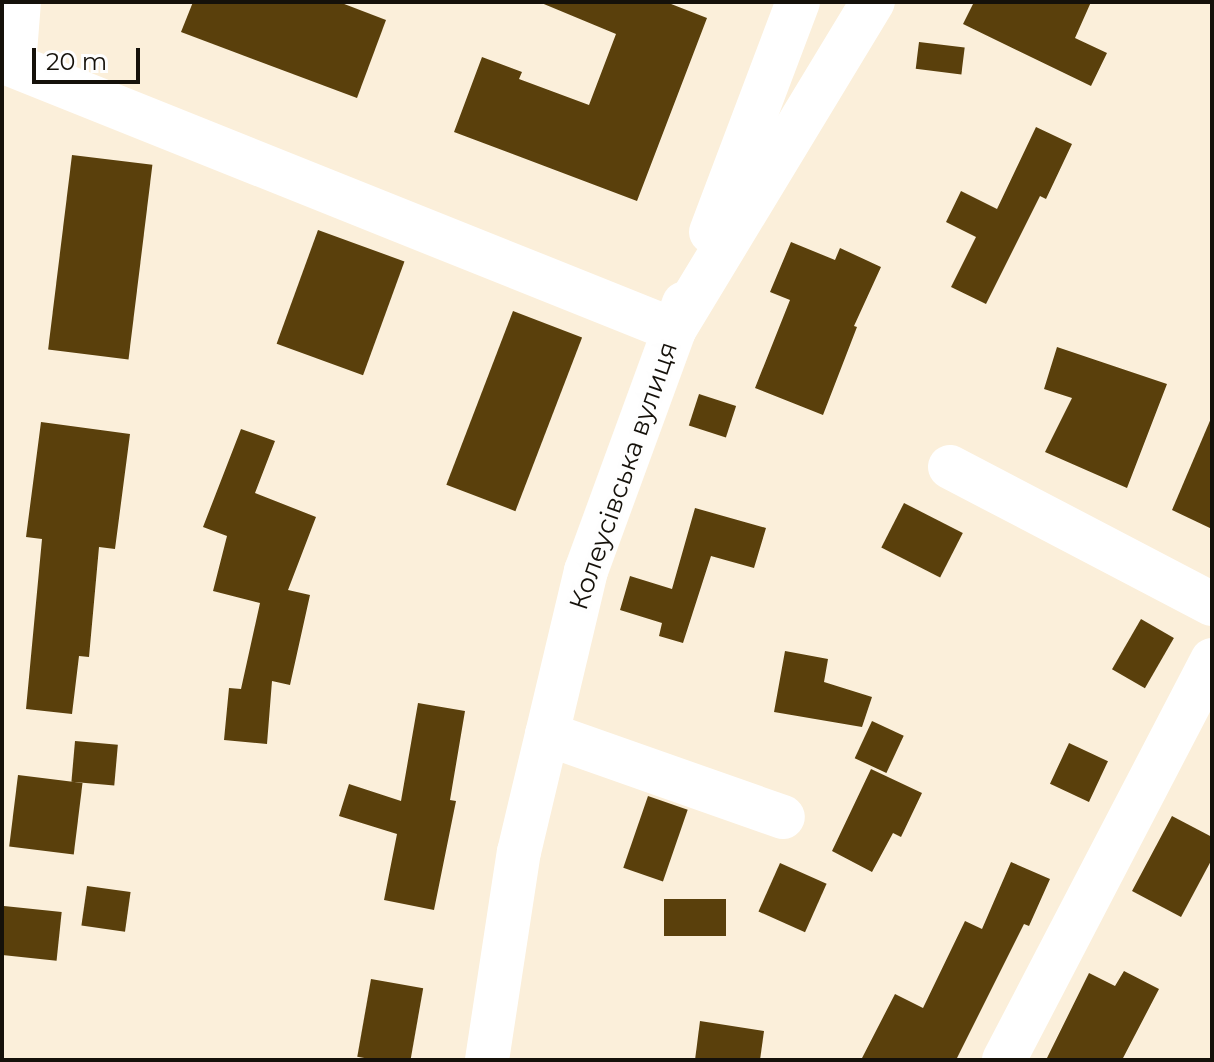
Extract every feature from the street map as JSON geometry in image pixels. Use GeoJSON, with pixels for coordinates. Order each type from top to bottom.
{"type":"FeatureCollection","features":[{"type":"Feature","properties":{"kind":"street"},"geometry":{"type":"LineString","coordinates":[[19,2],[8,63],[674,330],[873,2]]}},
{"type":"Feature","properties":{"kind":"street","name":"Колеусівська вулиця"},"geometry":{"type":"LineString","coordinates":[[487,1060],[519,852],[586,571],[798,2]]}},
{"type":"Feature","properties":{"kind":"street"},"geometry":{"type":"LineString","coordinates":[[950,467],[1212,604]]}},
{"type":"Feature","properties":{"kind":"street"},"geometry":{"type":"LineString","coordinates":[[1004,1060],[1212,660]]}},
{"type":"Feature","properties":{"kind":"street"},"geometry":{"type":"LineString","coordinates":[[547,734],[783,817]]}},
{"type":"Feature","properties":{"kind":"building"},"geometry":{"type":"Polygon","coordinates":[[[193,2],[339,2],[386,20],[357,98],[181,32],[193,2]]]}},
{"type":"Feature","properties":{"kind":"building"},"geometry":{"type":"Polygon","coordinates":[[[539,2],[666,2],[707,18],[637,201],[454,132],[482,57],[522,72],[519,79],[589,105],[616,34],[539,2]]]}},
{"type":"Feature","properties":{"kind":"building"},"geometry":{"type":"Polygon","coordinates":[[[974,2],[1091,2],[1075,38],[1107,53],[1091,86],[963,24],[974,2]]]}},
{"type":"Feature","properties":{"kind":"building"},"geometry":{"type":"Polygon","coordinates":[[[919,42],[965,48],[961,74],[916,69],[919,42]]]}},
{"type":"Feature","properties":{"kind":"building"},"geometry":{"type":"Polygon","coordinates":[[[1036,127],[1072,144],[1046,199],[1040,196],[986,304],[951,287],[976,237],[946,222],[961,191],[997,209],[1036,127]]]}},
{"type":"Feature","properties":{"kind":"building"},"geometry":{"type":"Polygon","coordinates":[[[72,155],[152,165],[129,359],[48,350],[72,155]]]}},
{"type":"Feature","properties":{"kind":"building"},"geometry":{"type":"Polygon","coordinates":[[[318,230],[404,261],[363,375],[277,344],[318,230]]]}},
{"type":"Feature","properties":{"kind":"building"},"geometry":{"type":"Polygon","coordinates":[[[791,242],[835,260],[840,248],[881,267],[854,326],[857,327],[823,415],[755,388],[790,300],[770,292],[791,242]]]}},
{"type":"Feature","properties":{"kind":"building"},"geometry":{"type":"Polygon","coordinates":[[[513,311],[582,338],[515,511],[446,485],[513,311]]]}},
{"type":"Feature","properties":{"kind":"building"},"geometry":{"type":"Polygon","coordinates":[[[1057,347],[1167,384],[1127,488],[1045,452],[1072,398],[1044,389],[1057,347]]]}},
{"type":"Feature","properties":{"kind":"building"},"geometry":{"type":"Polygon","coordinates":[[[699,394],[736,406],[726,437],[689,425],[699,394]]]}},
{"type":"Feature","properties":{"kind":"building"},"geometry":{"type":"Polygon","coordinates":[[[1212,416],[1212,529],[1172,510],[1212,416]]]}},
{"type":"Feature","properties":{"kind":"building"},"geometry":{"type":"Polygon","coordinates":[[[41,422],[130,434],[115,549],[99,547],[89,657],[79,656],[72,714],[26,709],[42,539],[26,537],[41,422]]]}},
{"type":"Feature","properties":{"kind":"building"},"geometry":{"type":"Polygon","coordinates":[[[241,429],[275,441],[255,493],[316,517],[288,590],[310,595],[290,685],[272,681],[267,744],[224,740],[229,688],[241,689],[260,603],[213,591],[227,536],[203,527],[241,429]]]}},
{"type":"Feature","properties":{"kind":"building"},"geometry":{"type":"Polygon","coordinates":[[[904,503],[963,533],[940,578],[881,548],[904,503]]]}},
{"type":"Feature","properties":{"kind":"building"},"geometry":{"type":"Polygon","coordinates":[[[695,508],[766,528],[754,568],[711,556],[683,643],[659,636],[662,623],[620,610],[630,576],[672,589],[695,508]]]}},
{"type":"Feature","properties":{"kind":"building"},"geometry":{"type":"Polygon","coordinates":[[[1141,619],[1174,638],[1145,688],[1112,669],[1141,619]]]}},
{"type":"Feature","properties":{"kind":"building"},"geometry":{"type":"Polygon","coordinates":[[[785,651],[828,659],[824,682],[872,697],[862,727],[774,712],[785,651]]]}},
{"type":"Feature","properties":{"kind":"building"},"geometry":{"type":"Polygon","coordinates":[[[418,703],[465,711],[450,800],[456,801],[434,910],[384,900],[397,834],[339,816],[349,784],[401,801],[418,703]]]}},
{"type":"Feature","properties":{"kind":"building"},"geometry":{"type":"Polygon","coordinates":[[[872,721],[904,736],[886,773],[855,758],[872,721]]]}},
{"type":"Feature","properties":{"kind":"building"},"geometry":{"type":"Polygon","coordinates":[[[75,741],[118,745],[114,786],[71,782],[75,741]]]}},
{"type":"Feature","properties":{"kind":"building"},"geometry":{"type":"Polygon","coordinates":[[[1069,743],[1108,761],[1089,802],[1050,784],[1069,743]]]}},
{"type":"Feature","properties":{"kind":"building"},"geometry":{"type":"Polygon","coordinates":[[[871,769],[922,793],[901,837],[893,833],[872,872],[832,851],[871,769]]]}},
{"type":"Feature","properties":{"kind":"building"},"geometry":{"type":"Polygon","coordinates":[[[18,775],[83,783],[74,854],[9,846],[18,775]]]}},
{"type":"Feature","properties":{"kind":"building"},"geometry":{"type":"Polygon","coordinates":[[[648,796],[688,810],[663,882],[623,868],[648,796]]]}},
{"type":"Feature","properties":{"kind":"building"},"geometry":{"type":"Polygon","coordinates":[[[1172,816],[1212,837],[1212,859],[1181,917],[1132,891],[1172,816]]]}},
{"type":"Feature","properties":{"kind":"building"},"geometry":{"type":"Polygon","coordinates":[[[1011,862],[1050,879],[1029,926],[1024,924],[956,1060],[861,1060],[895,994],[923,1008],[965,921],[982,929],[1011,862]]]}},
{"type":"Feature","properties":{"kind":"building"},"geometry":{"type":"Polygon","coordinates":[[[780,863],[827,884],[805,932],[758,911],[780,863]]]}},
{"type":"Feature","properties":{"kind":"building"},"geometry":{"type":"Polygon","coordinates":[[[87,886],[131,892],[125,932],[81,926],[87,886]]]}},
{"type":"Feature","properties":{"kind":"building"},"geometry":{"type":"Polygon","coordinates":[[[664,899],[726,899],[726,936],[664,936],[664,899]]]}},
{"type":"Feature","properties":{"kind":"building"},"geometry":{"type":"Polygon","coordinates":[[[4,906],[62,912],[57,961],[2,955],[4,906]]]}},
{"type":"Feature","properties":{"kind":"building"},"geometry":{"type":"Polygon","coordinates":[[[1124,971],[1159,989],[1122,1060],[1046,1060],[1089,973],[1115,986],[1124,971]]]}},
{"type":"Feature","properties":{"kind":"building"},"geometry":{"type":"Polygon","coordinates":[[[371,979],[423,988],[411,1060],[357,1057],[371,979]]]}},
{"type":"Feature","properties":{"kind":"building"},"geometry":{"type":"Polygon","coordinates":[[[700,1021],[764,1031],[760,1060],[695,1060],[700,1021]]]}}]}
